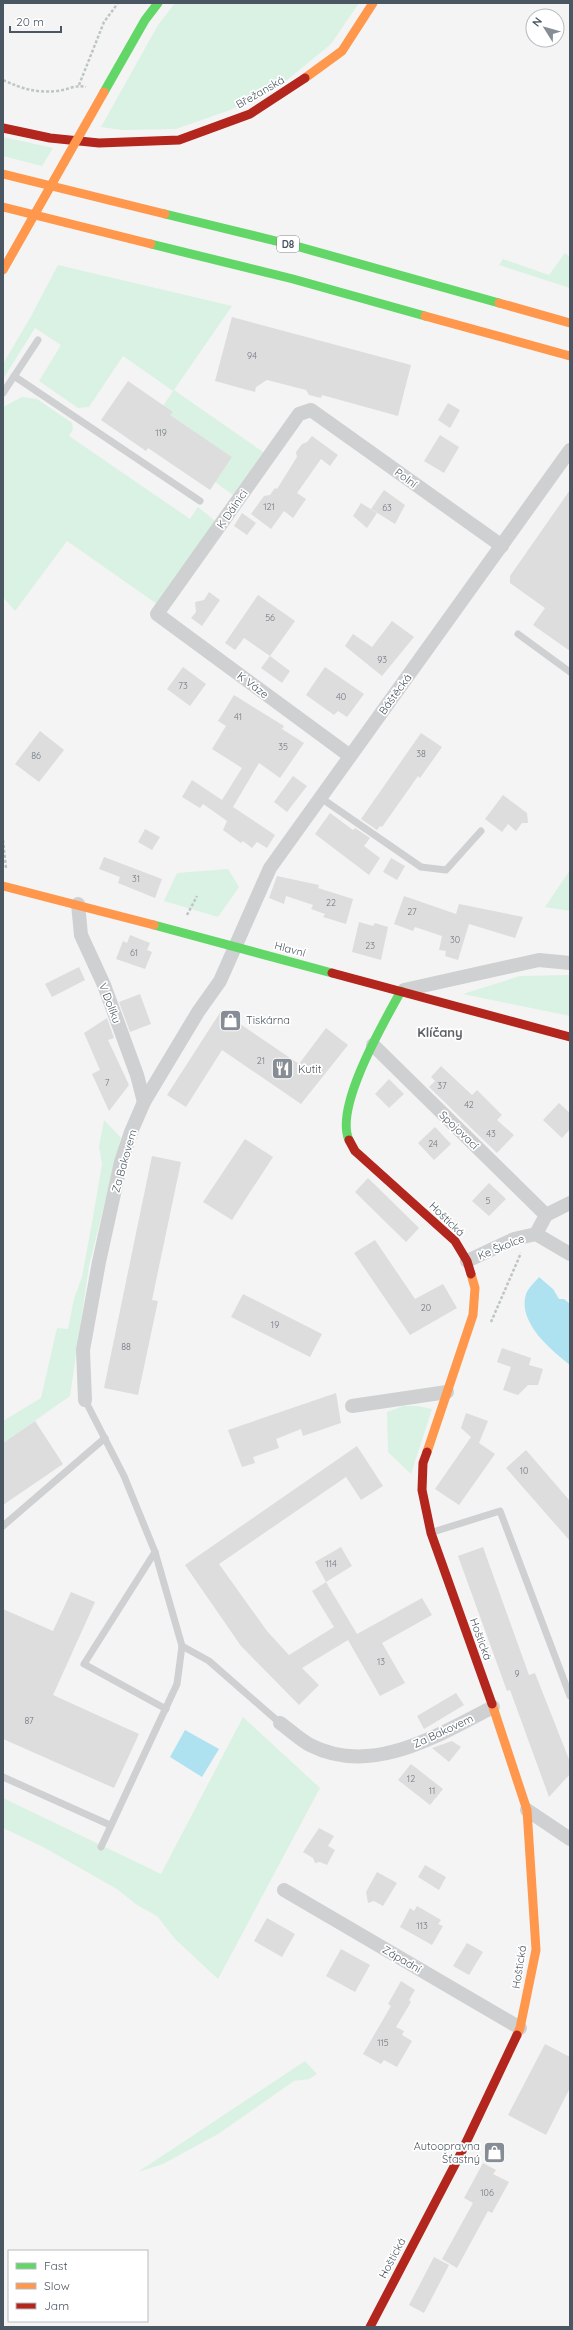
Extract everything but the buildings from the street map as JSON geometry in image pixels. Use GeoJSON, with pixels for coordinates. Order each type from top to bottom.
{"type":"FeatureCollection","features":[{"type":"Feature","properties":{"kind":"main road"},"geometry":{"type":"LineString","coordinates":[[3,270],[145,20],[158,3]]}},
{"type":"Feature","properties":{"kind":"main road","name":"Břežanská"},"geometry":{"type":"LineString","coordinates":[[3,128],[50,138],[99,143],[178,140],[250,114],[298,83],[342,51],[373,3]]}},
{"type":"Feature","properties":{"kind":"main road","name":"D8"},"geometry":{"type":"LineString","coordinates":[[3,174],[296,246],[570,323]]}},
{"type":"Feature","properties":{"kind":"main road"},"geometry":{"type":"LineString","coordinates":[[3,208],[293,279],[570,356]]}},
{"type":"Feature","properties":{"kind":"main road","name":"Hlavní"},"geometry":{"type":"LineString","coordinates":[[4,886],[78,904],[570,1037]]}},
{"type":"Feature","properties":{"kind":"main road","name":"Hoštická"},"geometry":{"type":"LineString","coordinates":[[370,2327],[461,2153],[520,2028],[536,1950],[533,1882],[527,1810],[493,1707],[430,1533],[422,1490],[423,1463],[473,1315],[475,1288],[467,1261],[455,1241],[355,1151],[346,1132],[347,1108],[373,1045],[401,991]]}},
{"type":"Feature","properties":{"kind":"street","name":"Polní"},"geometry":{"type":"LineString","coordinates":[[311,410],[502,546]]}},
{"type":"Feature","properties":{"kind":"street","name":"K Dálnici"},"geometry":{"type":"LineString","coordinates":[[157,614],[299,414],[311,410]]}},
{"type":"Feature","properties":{"kind":"street","name":"Báštěcká"},"geometry":{"type":"LineString","coordinates":[[234,946],[270,868],[570,450]]}},
{"type":"Feature","properties":{"kind":"street","name":"K Váze"},"geometry":{"type":"LineString","coordinates":[[157,614],[350,756]]}},
{"type":"Feature","properties":{"kind":"street","name":"V Dolíku"},"geometry":{"type":"LineString","coordinates":[[78,904],[82,935],[104,985],[137,1075],[144,1102]]}},
{"type":"Feature","properties":{"kind":"street","name":"Za Bakovem"},"geometry":{"type":"LineString","coordinates":[[85,1400],[83,1350],[121,1162],[131,1132],[144,1102],[198,1012],[220,981],[234,946]]}},
{"type":"Feature","properties":{"kind":"street"},"geometry":{"type":"LineString","coordinates":[[401,991],[539,960],[570,963]]}},
{"type":"Feature","properties":{"kind":"street","name":"Spojovací"},"geometry":{"type":"LineString","coordinates":[[373,1045],[546,1214]]}},
{"type":"Feature","properties":{"kind":"street"},"geometry":{"type":"LineString","coordinates":[[546,1214],[570,1204]]}},
{"type":"Feature","properties":{"kind":"street","name":"Ke Školce"},"geometry":{"type":"LineString","coordinates":[[467,1261],[514,1239],[536,1234],[546,1214]]}},
{"type":"Feature","properties":{"kind":"street"},"geometry":{"type":"LineString","coordinates":[[536,1234],[570,1254]]}},
{"type":"Feature","properties":{"kind":"street"},"geometry":{"type":"LineString","coordinates":[[352,1406],[447,1392]]}},
{"type":"Feature","properties":{"kind":"street","name":"Za Bakovem"},"geometry":{"type":"LineString","coordinates":[[280,1723],[309,1744],[330,1753],[352,1757],[378,1755],[416,1746],[493,1707]]}},
{"type":"Feature","properties":{"kind":"street"},"geometry":{"type":"LineString","coordinates":[[527,1810],[570,1839]]}},
{"type":"Feature","properties":{"kind":"street","name":"Západní"},"geometry":{"type":"LineString","coordinates":[[284,1890],[520,2028]]}},
{"type":"Feature","properties":{"kind":"lane"},"geometry":{"type":"LineString","coordinates":[[3,393],[38,340]]}},
{"type":"Feature","properties":{"kind":"lane"},"geometry":{"type":"LineString","coordinates":[[14,376],[200,500]]}},
{"type":"Feature","properties":{"kind":"lane"},"geometry":{"type":"LineString","coordinates":[[518,634],[570,672]]}},
{"type":"Feature","properties":{"kind":"lane"},"geometry":{"type":"LineString","coordinates":[[321,798],[421,867],[446,870],[481,831]]}},
{"type":"Feature","properties":{"kind":"lane"},"geometry":{"type":"LineString","coordinates":[[85,1400],[124,1476],[155,1552],[182,1646],[177,1684],[101,1847]]}},
{"type":"Feature","properties":{"kind":"lane"},"geometry":{"type":"LineString","coordinates":[[3,1526],[105,1438]]}},
{"type":"Feature","properties":{"kind":"lane"},"geometry":{"type":"LineString","coordinates":[[430,1533],[500,1511],[570,1696]]}},
{"type":"Feature","properties":{"kind":"lane"},"geometry":{"type":"LineString","coordinates":[[155,1552],[84,1664],[166,1708]]}},
{"type":"Feature","properties":{"kind":"lane"},"geometry":{"type":"LineString","coordinates":[[182,1646],[209,1662],[280,1723]]}},
{"type":"Feature","properties":{"kind":"lane"},"geometry":{"type":"LineString","coordinates":[[3,1776],[110,1825]]}},
{"type":"Feature","properties":{"kind":"path"},"geometry":{"type":"LineString","coordinates":[[3,80],[31,92],[57,91],[79,84],[104,22],[118,3]]}},
{"type":"Feature","properties":{"kind":"path"},"geometry":{"type":"LineString","coordinates":[[3,840],[6,858],[4,886]]}},
{"type":"Feature","properties":{"kind":"path"},"geometry":{"type":"LineString","coordinates":[[187,916],[197,896]]}},
{"type":"Feature","properties":{"kind":"path"},"geometry":{"type":"LineString","coordinates":[[490,1325],[520,1255],[536,1234]]}},
{"type":"Feature","properties":{"kind":"green space"},"geometry":{"type":"Polygon","coordinates":[[[175,3],[359,3],[331,44],[281,85],[230,110],[176,129],[122,130],[101,127],[158,25],[175,3]]]}},
{"type":"Feature","properties":{"kind":"green space"},"geometry":{"type":"Polygon","coordinates":[[[3,137],[53,148],[42,166],[3,156],[3,137]]]}},
{"type":"Feature","properties":{"kind":"green space"},"geometry":{"type":"Polygon","coordinates":[[[565,253],[570,257],[570,288],[499,265],[503,259],[549,275],[565,253]]]}},
{"type":"Feature","properties":{"kind":"green space"},"geometry":{"type":"Polygon","coordinates":[[[58,265],[232,306],[174,390],[263,452],[233,495],[215,482],[232,457],[170,415],[172,412],[163,406],[173,391],[123,356],[89,407],[78,408],[39,381],[61,345],[35,328],[3,379],[3,364],[30,318],[58,265]]]}},
{"type":"Feature","properties":{"kind":"green space"},"geometry":{"type":"Polygon","coordinates":[[[22,397],[37,399],[72,423],[73,429],[69,436],[190,519],[198,507],[215,521],[157,604],[67,541],[15,611],[3,597],[3,407],[22,397]]]}},
{"type":"Feature","properties":{"kind":"green space"},"geometry":{"type":"Polygon","coordinates":[[[228,869],[239,887],[218,917],[164,901],[177,873],[228,869]]]}},
{"type":"Feature","properties":{"kind":"green space"},"geometry":{"type":"Polygon","coordinates":[[[570,870],[570,911],[545,907],[570,870]]]}},
{"type":"Feature","properties":{"kind":"green space"},"geometry":{"type":"Polygon","coordinates":[[[570,975],[570,1016],[463,994],[520,976],[570,975]]]}},
{"type":"Feature","properties":{"kind":"green space"},"geometry":{"type":"Polygon","coordinates":[[[104,1120],[121,1138],[89,1266],[70,1396],[3,1443],[3,1421],[41,1398],[57,1328],[68,1329],[74,1299],[82,1277],[93,1217],[102,1164],[99,1147],[104,1120]]]}},
{"type":"Feature","properties":{"kind":"green space"},"geometry":{"type":"Polygon","coordinates":[[[403,1406],[417,1406],[432,1409],[411,1474],[388,1452],[387,1412],[403,1406]]]}},
{"type":"Feature","properties":{"kind":"green space"},"geometry":{"type":"Polygon","coordinates":[[[243,1717],[320,1788],[218,1979],[175,1939],[157,1916],[137,1905],[117,1889],[43,1847],[3,1828],[3,1798],[161,1874],[243,1717]]]}},
{"type":"Feature","properties":{"kind":"green space"},"geometry":{"type":"Polygon","coordinates":[[[305,2061],[317,2074],[309,2079],[294,2081],[218,2134],[163,2164],[138,2172],[305,2061]]]}},
{"type":"Feature","properties":{"kind":"water"},"geometry":{"type":"Polygon","coordinates":[[[539,1277],[553,1289],[559,1299],[564,1299],[570,1304],[570,1365],[545,1343],[531,1325],[526,1315],[526,1294],[539,1277]]]}},
{"type":"Feature","properties":{"kind":"water"},"geometry":{"type":"Polygon","coordinates":[[[185,1730],[219,1749],[202,1777],[170,1757],[185,1730]]]}},
{"type":"Feature","properties":{"kind":"traffic: fast"},"geometry":{"type":"LineString","coordinates":[[104,92],[145,20],[158,3]]}},
{"type":"Feature","properties":{"kind":"traffic: fast"},"geometry":{"type":"LineString","coordinates":[[165,214],[296,246],[499,303]]}},
{"type":"Feature","properties":{"kind":"traffic: fast"},"geometry":{"type":"LineString","coordinates":[[151,244],[293,279],[425,316]]}},
{"type":"Feature","properties":{"kind":"traffic: fast"},"geometry":{"type":"LineString","coordinates":[[154,925],[332,973]]}},
{"type":"Feature","properties":{"kind":"traffic: fast"},"geometry":{"type":"LineString","coordinates":[[349,1140],[346,1125],[348,1107],[354,1087],[373,1043],[401,991]]}},
{"type":"Feature","properties":{"kind":"traffic: slow"},"geometry":{"type":"LineString","coordinates":[[305,78],[342,51],[373,3]]}},
{"type":"Feature","properties":{"kind":"traffic: slow"},"geometry":{"type":"LineString","coordinates":[[3,270],[104,92]]}},
{"type":"Feature","properties":{"kind":"traffic: slow"},"geometry":{"type":"LineString","coordinates":[[3,174],[165,214]]}},
{"type":"Feature","properties":{"kind":"traffic: slow"},"geometry":{"type":"LineString","coordinates":[[3,207],[151,244]]}},
{"type":"Feature","properties":{"kind":"traffic: slow"},"geometry":{"type":"LineString","coordinates":[[499,303],[570,323]]}},
{"type":"Feature","properties":{"kind":"traffic: slow"},"geometry":{"type":"LineString","coordinates":[[425,316],[570,356]]}},
{"type":"Feature","properties":{"kind":"traffic: slow"},"geometry":{"type":"LineString","coordinates":[[3,886],[154,925]]}},
{"type":"Feature","properties":{"kind":"traffic: slow"},"geometry":{"type":"LineString","coordinates":[[427,1452],[473,1315],[475,1288],[471,1274]]}},
{"type":"Feature","properties":{"kind":"traffic: slow"},"geometry":{"type":"LineString","coordinates":[[492,1704],[527,1810],[536,1950],[520,2028],[517,2035]]}},
{"type":"Feature","properties":{"kind":"traffic: jam"},"geometry":{"type":"LineString","coordinates":[[3,128],[50,138],[99,143],[179,140],[250,114],[305,78]]}},
{"type":"Feature","properties":{"kind":"traffic: jam"},"geometry":{"type":"LineString","coordinates":[[332,973],[570,1037]]}},
{"type":"Feature","properties":{"kind":"traffic: jam"},"geometry":{"type":"LineString","coordinates":[[349,1140],[355,1151],[455,1241],[467,1261],[471,1274]]}},
{"type":"Feature","properties":{"kind":"traffic: jam"},"geometry":{"type":"LineString","coordinates":[[427,1452],[423,1463],[422,1490],[431,1533],[492,1704]]}},
{"type":"Feature","properties":{"kind":"traffic: jam"},"geometry":{"type":"LineString","coordinates":[[370,2327],[461,2153],[517,2035]]}},
{"type":"Feature","properties":{"kind":"place","name":"Tiskárna"},"geometry":{"type":"Point","coordinates":[231,1020]}},
{"type":"Feature","properties":{"kind":"place","name":"Kutit"},"geometry":{"type":"Point","coordinates":[282,1069]}},
{"type":"Feature","properties":{"kind":"place","name":"Autoopravna Šťastný"},"geometry":{"type":"Point","coordinates":[495,2152]}},
{"type":"Feature","properties":{"kind":"district","name":"Klíčany"},"geometry":{"type":"Point","coordinates":[440,1032]}}]}
